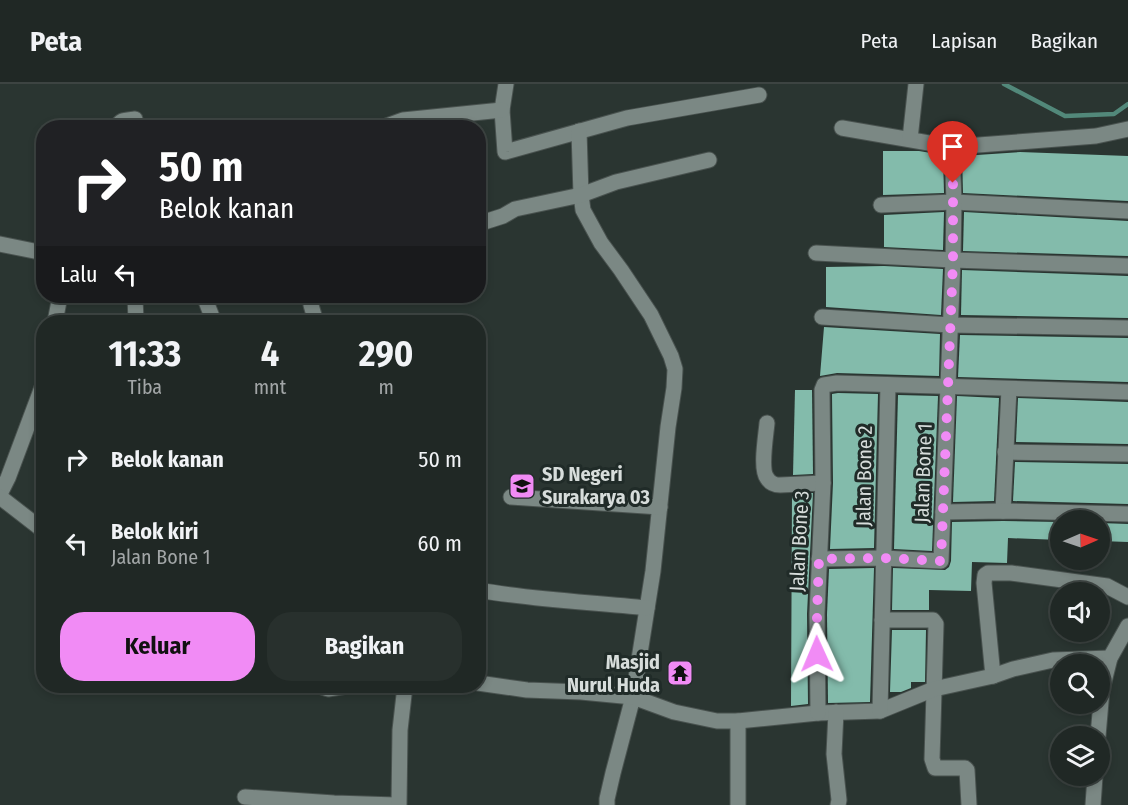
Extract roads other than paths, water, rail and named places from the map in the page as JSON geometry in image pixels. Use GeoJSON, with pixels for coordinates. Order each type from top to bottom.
{"type":"FeatureCollection","features":[{"type":"Feature","properties":{"kind":"street"},"geometry":{"type":"LineString","coordinates":[[506,84],[502,110],[506,152],[627,118],[759,95]]}},
{"type":"Feature","properties":{"kind":"street"},"geometry":{"type":"LineString","coordinates":[[910,139],[916,84]]}},
{"type":"Feature","properties":{"kind":"street"},"geometry":{"type":"LineString","coordinates":[[403,120],[502,110]]}},
{"type":"Feature","properties":{"kind":"street"},"geometry":{"type":"LineString","coordinates":[[128,120],[135,119]]}},
{"type":"Feature","properties":{"kind":"street"},"geometry":{"type":"LineString","coordinates":[[842,128],[952,147],[1096,136],[1128,129]]}},
{"type":"Feature","properties":{"kind":"street"},"geometry":{"type":"LineString","coordinates":[[579,131],[583,210],[601,243],[651,315],[675,369],[675,388],[653,571],[633,697],[607,805]]}},
{"type":"Feature","properties":{"kind":"street","name":"Jalan Bone 1"},"geometry":{"type":"LineString","coordinates":[[883,558],[941,561],[953,261],[952,147]]}},
{"type":"Feature","properties":{"kind":"street"},"geometry":{"type":"LineString","coordinates":[[486,221],[516,209],[581,195],[616,182],[709,160]]}},
{"type":"Feature","properties":{"kind":"street"},"geometry":{"type":"LineString","coordinates":[[881,205],[954,202],[1128,211]]}},
{"type":"Feature","properties":{"kind":"street"},"geometry":{"type":"LineString","coordinates":[[0,244],[36,251]]}},
{"type":"Feature","properties":{"kind":"street"},"geometry":{"type":"LineString","coordinates":[[816,253],[953,261],[1128,266]]}},
{"type":"Feature","properties":{"kind":"street"},"geometry":{"type":"LineString","coordinates":[[822,317],[950,325],[1128,328]]}},
{"type":"Feature","properties":{"kind":"street","name":"Jalan Bone 3"},"geometry":{"type":"LineString","coordinates":[[818,713],[817,614],[823,483],[822,390],[824,385],[837,383],[888,386]]}},
{"type":"Feature","properties":{"kind":"street"},"geometry":{"type":"LineString","coordinates":[[888,386],[1128,392]]}},
{"type":"Feature","properties":{"kind":"street","name":"Jalan Bone 2"},"geometry":{"type":"LineString","coordinates":[[880,711],[888,386]]}},
{"type":"Feature","properties":{"kind":"street"},"geometry":{"type":"LineString","coordinates":[[1003,511],[1009,389]]}},
{"type":"Feature","properties":{"kind":"street"},"geometry":{"type":"LineString","coordinates":[[36,403],[0,496],[36,525]]}},
{"type":"Feature","properties":{"kind":"street"},"geometry":{"type":"LineString","coordinates":[[767,423],[764,471],[767,479],[780,485],[823,483]]}},
{"type":"Feature","properties":{"kind":"street"},"geometry":{"type":"LineString","coordinates":[[1005,452],[1128,454]]}},
{"type":"Feature","properties":{"kind":"street"},"geometry":{"type":"LineString","coordinates":[[511,497],[660,507]]}},
{"type":"Feature","properties":{"kind":"street"},"geometry":{"type":"LineString","coordinates":[[942,512],[1128,514]]}},
{"type":"Feature","properties":{"kind":"street"},"geometry":{"type":"LineString","coordinates":[[819,559],[883,558]]}},
{"type":"Feature","properties":{"kind":"street"},"geometry":{"type":"LineString","coordinates":[[993,676],[984,583],[985,575],[988,573],[1011,573],[1107,586],[1128,597]]}},
{"type":"Feature","properties":{"kind":"street"},"geometry":{"type":"LineString","coordinates":[[486,591],[647,608]]}},
{"type":"Feature","properties":{"kind":"street"},"geometry":{"type":"LineString","coordinates":[[882,620],[933,620],[936,624],[932,759],[935,768],[965,768],[967,770],[969,805]]}},
{"type":"Feature","properties":{"kind":"street"},"geometry":{"type":"LineString","coordinates":[[1110,658],[1128,626]]}},
{"type":"Feature","properties":{"kind":"street"},"geometry":{"type":"LineString","coordinates":[[486,684],[527,690],[633,697],[674,712],[717,721],[738,721],[818,713],[880,711],[934,688],[993,676],[1050,661]]}},
{"type":"Feature","properties":{"kind":"street"},"geometry":{"type":"LineString","coordinates":[[245,797],[397,805],[400,730],[404,693]]}},
{"type":"Feature","properties":{"kind":"street"},"geometry":{"type":"LineString","coordinates":[[836,712],[834,754],[838,805]]}},
{"type":"Feature","properties":{"kind":"street"},"geometry":{"type":"LineString","coordinates":[[738,721],[738,805]]}},
{"type":"Feature","properties":{"kind":"street"},"geometry":{"type":"LineString","coordinates":[[1093,805],[1094,786]]}},
{"type":"Feature","properties":{"kind":"waterway"},"geometry":{"type":"LineString","coordinates":[[1004,84],[1065,116],[1114,114],[1128,104]]}},
{"type":"Feature","properties":{"kind":"place","name":"SD Negeri Surakarya 03"},"geometry":{"type":"Point","coordinates":[522,486]}},
{"type":"Feature","properties":{"kind":"place","name":"Masjid Nurul Huda"},"geometry":{"type":"Point","coordinates":[680,673]}}]}
